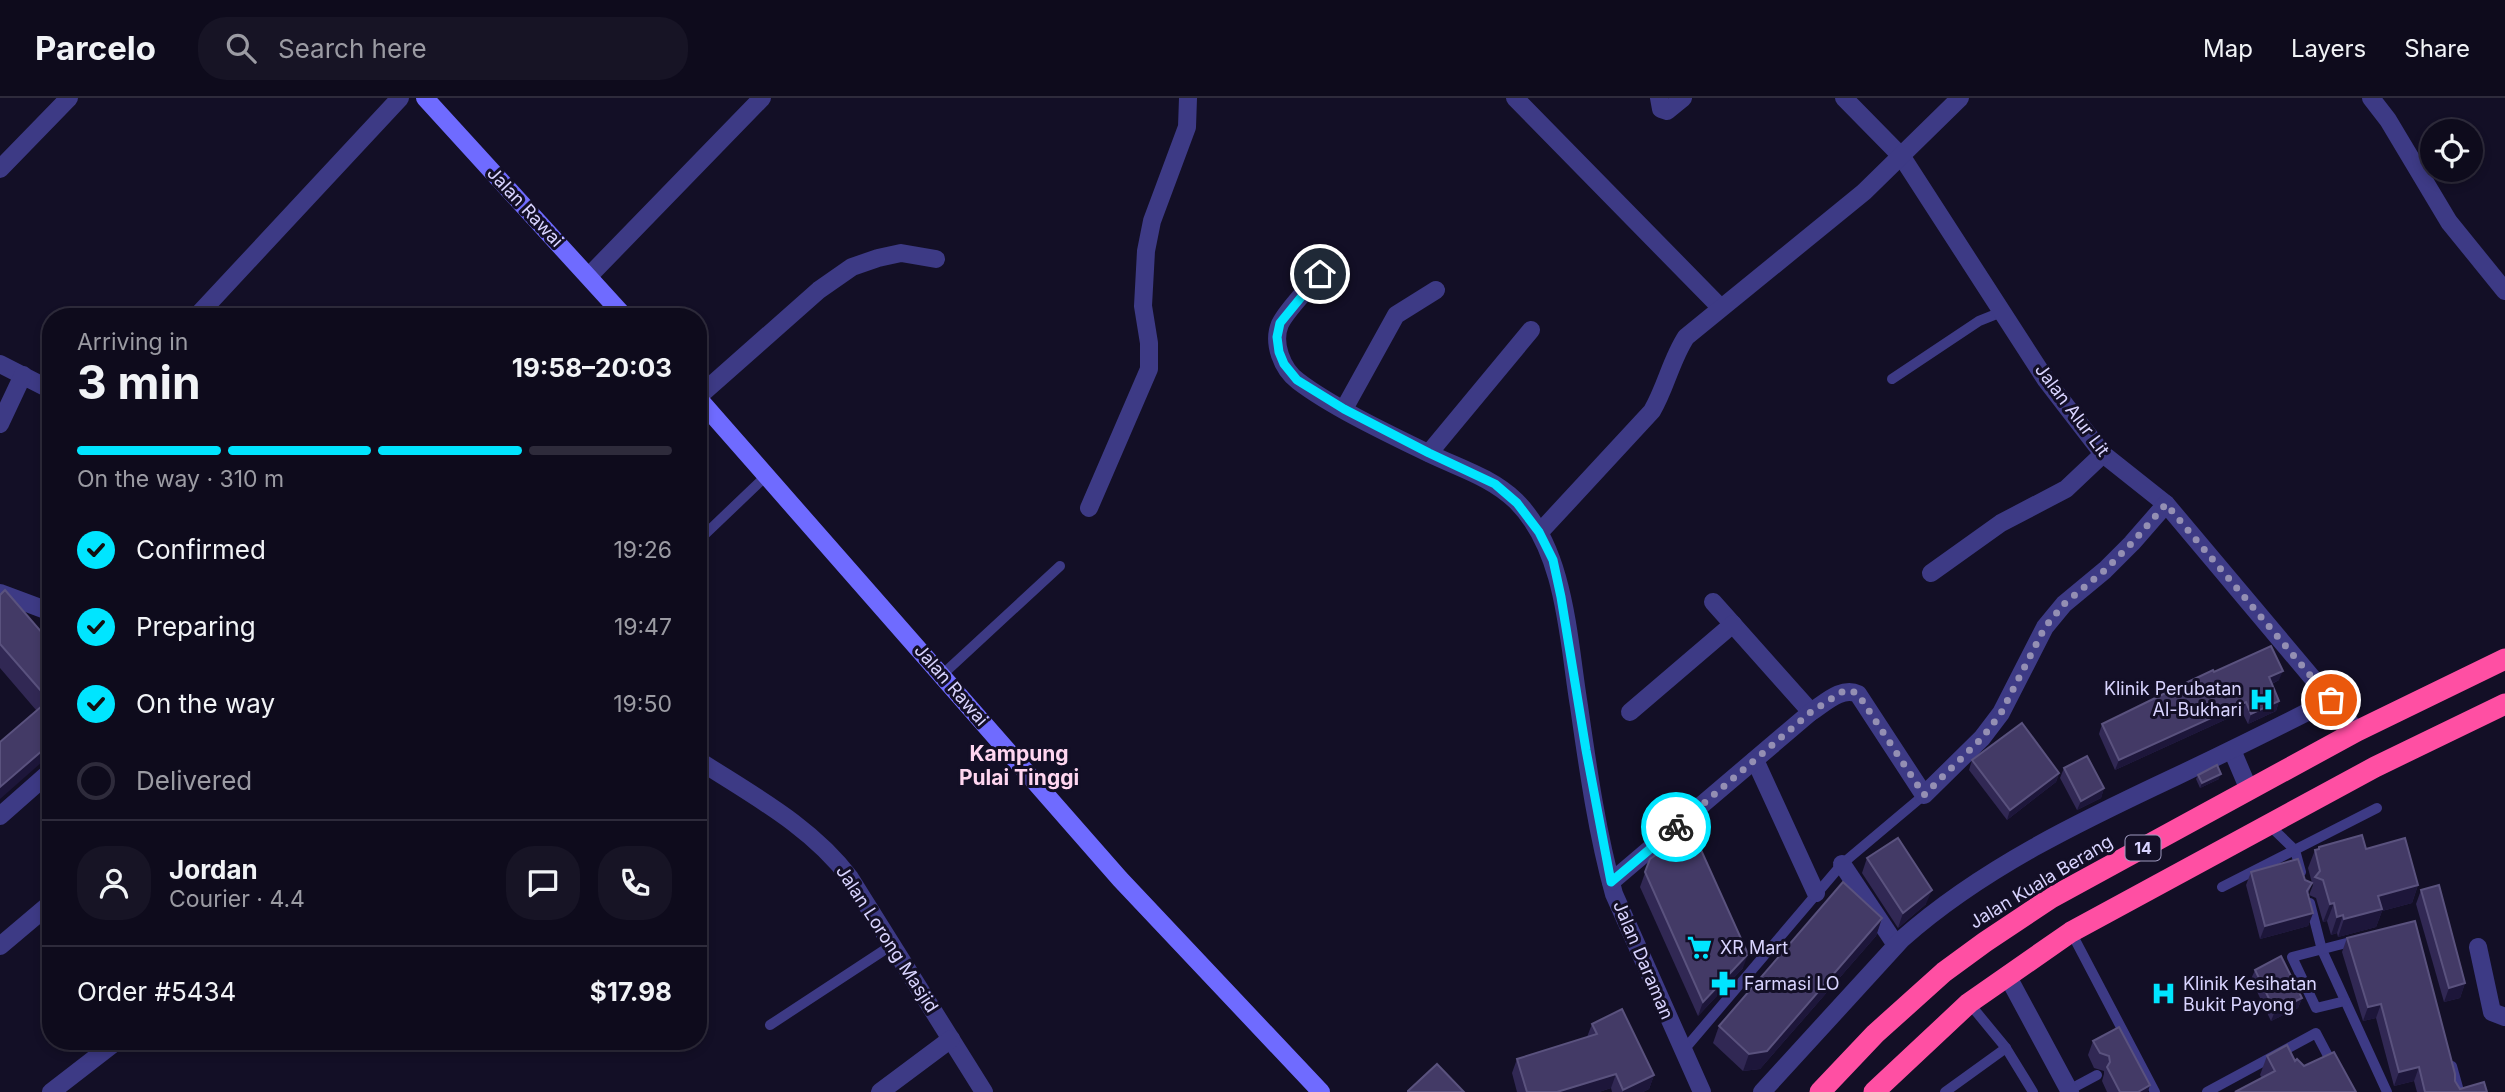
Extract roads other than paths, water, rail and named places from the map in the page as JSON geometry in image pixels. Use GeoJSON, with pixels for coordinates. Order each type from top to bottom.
{"type":"FeatureCollection","features":[{"type":"Feature","properties":{"kind":"highway","name":"Jalan Kuala Berang"},"geometry":{"type":"LineString","coordinates":[[1820,1092],[1875,1034],[1944,972],[2051,898],[2357,731],[2505,659]]}},
{"type":"Feature","properties":{"kind":"highway","name":"14"},"geometry":{"type":"LineString","coordinates":[[1874,1092],[1969,1003],[2071,932],[2375,767],[2505,704]]}},
{"type":"Feature","properties":{"kind":"main road","name":"Jalan Rawai"},"geometry":{"type":"LineString","coordinates":[[425,98],[617,308]]}},
{"type":"Feature","properties":{"kind":"main road","name":"Jalan Rawai"},"geometry":{"type":"LineString","coordinates":[[707,408],[1120,879],[1321,1092]]}},
{"type":"Feature","properties":{"kind":"street"},"geometry":{"type":"LineString","coordinates":[[0,169],[69,98]]}},
{"type":"Feature","properties":{"kind":"street"},"geometry":{"type":"LineString","coordinates":[[204,308],[400,98]]}},
{"type":"Feature","properties":{"kind":"street"},"geometry":{"type":"LineString","coordinates":[[589,276],[762,98]]}},
{"type":"Feature","properties":{"kind":"street"},"geometry":{"type":"LineString","coordinates":[[1088,508],[1149,369],[1149,343],[1143,306],[1146,251],[1152,221],[1187,127],[1188,98]]}},
{"type":"Feature","properties":{"kind":"street"},"geometry":{"type":"LineString","coordinates":[[1515,98],[1720,307]]}},
{"type":"Feature","properties":{"kind":"street"},"geometry":{"type":"LineString","coordinates":[[1659,98],[1661,109],[1667,111],[1683,98]]}},
{"type":"Feature","properties":{"kind":"street","name":"Jalan Alur Lit"},"geometry":{"type":"LineString","coordinates":[[1844,98],[1902,157],[2004,311],[2046,380],[2103,454],[2166,504],[2357,731]]}},
{"type":"Feature","properties":{"kind":"street"},"geometry":{"type":"LineString","coordinates":[[1539,532],[1652,411],[1686,337],[1864,192],[1960,98]]}},
{"type":"Feature","properties":{"kind":"street"},"geometry":{"type":"LineString","coordinates":[[2371,98],[2388,120],[2449,222],[2505,290]]}},
{"type":"Feature","properties":{"kind":"street"},"geometry":{"type":"LineString","coordinates":[[707,390],[819,290],[852,267],[901,253],[936,259]]}},
{"type":"Feature","properties":{"kind":"street","name":"Jalan Daraman"},"geometry":{"type":"LineString","coordinates":[[1320,274],[1280,323],[1277,337],[1279,352],[1284,364],[1297,380],[1344,409],[1495,484],[1517,503],[1539,532],[1553,560],[1611,882],[1702,1092]]}},
{"type":"Feature","properties":{"kind":"street"},"geometry":{"type":"LineString","coordinates":[[1344,409],[1396,315],[1436,290]]}},
{"type":"Feature","properties":{"kind":"street"},"geometry":{"type":"LineString","coordinates":[[1429,453],[1531,330]]}},
{"type":"Feature","properties":{"kind":"street"},"geometry":{"type":"LineString","coordinates":[[0,364],[42,385]]}},
{"type":"Feature","properties":{"kind":"street"},"geometry":{"type":"LineString","coordinates":[[0,424],[23,375]]}},
{"type":"Feature","properties":{"kind":"street"},"geometry":{"type":"LineString","coordinates":[[1931,573],[2001,523],[2066,489],[2103,454]]}},
{"type":"Feature","properties":{"kind":"street"},"geometry":{"type":"LineString","coordinates":[[1611,882],[1687,826],[1755,760],[1811,712],[1842,692],[1850,690],[1858,694],[1924,795],[1982,738],[2001,713],[2045,627],[2064,604],[2105,570],[2166,504]]}},
{"type":"Feature","properties":{"kind":"street"},"geometry":{"type":"LineString","coordinates":[[0,593],[42,609]]}},
{"type":"Feature","properties":{"kind":"street"},"geometry":{"type":"LineString","coordinates":[[1713,602],[1811,712]]}},
{"type":"Feature","properties":{"kind":"street"},"geometry":{"type":"LineString","coordinates":[[1630,712],[1733,624]]}},
{"type":"Feature","properties":{"kind":"street"},"geometry":{"type":"LineString","coordinates":[[1762,1092],[1896,945],[1926,918],[2064,829],[2331,700]]}},
{"type":"Feature","properties":{"kind":"street"},"geometry":{"type":"LineString","coordinates":[[2232,750],[2249,790]]}},
{"type":"Feature","properties":{"kind":"street"},"geometry":{"type":"LineString","coordinates":[[1755,760],[1816,893]]}},
{"type":"Feature","properties":{"kind":"street","name":"Jalan Lorong Masjid"},"geometry":{"type":"LineString","coordinates":[[707,766],[792,822],[824,848],[850,877],[984,1092]]}},
{"type":"Feature","properties":{"kind":"street"},"geometry":{"type":"LineString","coordinates":[[0,816],[42,779]]}},
{"type":"Feature","properties":{"kind":"street"},"geometry":{"type":"LineString","coordinates":[[1842,864],[1896,945]]}},
{"type":"Feature","properties":{"kind":"street"},"geometry":{"type":"LineString","coordinates":[[0,946],[42,911]]}},
{"type":"Feature","properties":{"kind":"street"},"geometry":{"type":"LineString","coordinates":[[2478,947],[2493,1012],[2505,1017]]}},
{"type":"Feature","properties":{"kind":"street"},"geometry":{"type":"LineString","coordinates":[[2007,975],[2070,1091]]}},
{"type":"Feature","properties":{"kind":"street"},"geometry":{"type":"LineString","coordinates":[[880,1092],[951,1039]]}},
{"type":"Feature","properties":{"kind":"street"},"geometry":{"type":"LineString","coordinates":[[51,1092],[105,1050]]}},
{"type":"Feature","properties":{"kind":"lane"},"geometry":{"type":"LineString","coordinates":[[1892,379],[1979,321],[2004,311]]}},
{"type":"Feature","properties":{"kind":"lane"},"geometry":{"type":"LineString","coordinates":[[707,532],[767,475]]}},
{"type":"Feature","properties":{"kind":"lane"},"geometry":{"type":"LineString","coordinates":[[942,675],[1059,566]]}},
{"type":"Feature","properties":{"kind":"lane"},"geometry":{"type":"LineString","coordinates":[[1683,1051],[1842,864],[1924,795]]}},
{"type":"Feature","properties":{"kind":"lane"},"geometry":{"type":"LineString","coordinates":[[2222,887],[2377,808]]}},
{"type":"Feature","properties":{"kind":"lane"},"geometry":{"type":"LineString","coordinates":[[2269,825],[2295,849],[2306,888]]}},
{"type":"Feature","properties":{"kind":"lane"},"geometry":{"type":"LineString","coordinates":[[2310,902],[2322,950],[2388,1092]]}},
{"type":"Feature","properties":{"kind":"lane"},"geometry":{"type":"LineString","coordinates":[[2071,932],[2155,1092]]}},
{"type":"Feature","properties":{"kind":"lane"},"geometry":{"type":"LineString","coordinates":[[2345,1000],[2316,1009],[2292,957],[2375,935]]}},
{"type":"Feature","properties":{"kind":"lane"},"geometry":{"type":"LineString","coordinates":[[770,1025],[892,945]]}},
{"type":"Feature","properties":{"kind":"lane"},"geometry":{"type":"LineString","coordinates":[[1748,955],[1754,967]]}},
{"type":"Feature","properties":{"kind":"lane"},"geometry":{"type":"LineString","coordinates":[[1969,1003],[2006,1048],[2033,1092]]}},
{"type":"Feature","properties":{"kind":"lane"},"geometry":{"type":"LineString","coordinates":[[2211,1091],[2316,1034],[2325,1063],[2347,1092]]}},
{"type":"Feature","properties":{"kind":"lane"},"geometry":{"type":"LineString","coordinates":[[1945,1092],[2006,1048]]}},
{"type":"Feature","properties":{"kind":"lane"},"geometry":{"type":"LineString","coordinates":[[2449,1055],[2459,1091],[2457,1092]]}},
{"type":"Feature","properties":{"kind":"lane"},"geometry":{"type":"LineString","coordinates":[[2070,1091],[2097,1075]]}},
{"type":"Feature","properties":{"kind":"place","name":"Klinik Perubatan Al-Bukhari"},"geometry":{"type":"Point","coordinates":[2262,699]}},
{"type":"Feature","properties":{"kind":"place","name":"XR Mart"},"geometry":{"type":"Point","coordinates":[1700,948]}},
{"type":"Feature","properties":{"kind":"place","name":"Farmasi LO"},"geometry":{"type":"Point","coordinates":[1724,984]}},
{"type":"Feature","properties":{"kind":"place","name":"Klinik Kesihatan Bukit Payong"},"geometry":{"type":"Point","coordinates":[2163,994]}},
{"type":"Feature","properties":{"kind":"district","name":"Kampung Pulai Tinggi"},"geometry":{"type":"Point","coordinates":[1019,766]}}]}
